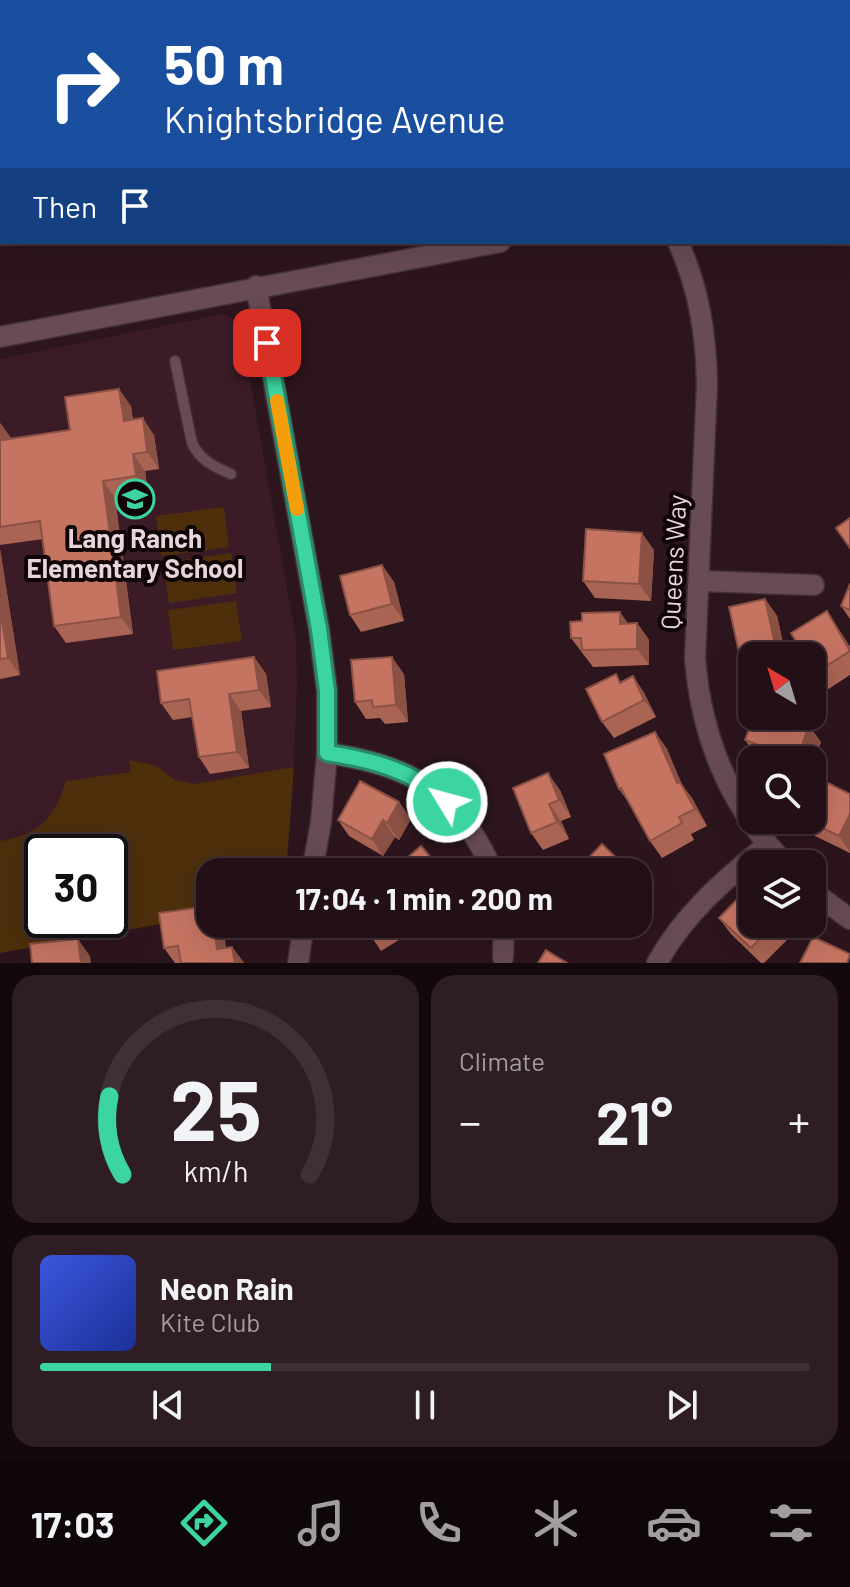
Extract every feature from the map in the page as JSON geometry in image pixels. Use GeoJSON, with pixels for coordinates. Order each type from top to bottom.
{"type":"FeatureCollection","features":[{"type":"Feature","properties":{"kind":"street"},"geometry":{"type":"LineString","coordinates":[[0,337],[488,244]]}},
{"type":"Feature","properties":{"kind":"street","name":"Queens Way"},"geometry":{"type":"LineString","coordinates":[[679,244],[699,297],[706,339],[707,384],[695,658],[698,690],[718,765],[749,824],[772,850]]}},
{"type":"Feature","properties":{"kind":"street"},"geometry":{"type":"LineString","coordinates":[[256,286],[319,629],[327,691],[327,753],[315,858]]}},
{"type":"Feature","properties":{"kind":"street"},"geometry":{"type":"LineString","coordinates":[[700,581],[814,585]]}},
{"type":"Feature","properties":{"kind":"street"},"geometry":{"type":"LineString","coordinates":[[327,753],[404,771],[434,790],[460,815],[487,858]]}},
{"type":"Feature","properties":{"kind":"street"},"geometry":{"type":"LineString","coordinates":[[657,963],[669,940],[711,892],[767,845]]}},
{"type":"Feature","properties":{"kind":"street"},"geometry":{"type":"LineString","coordinates":[[826,901],[850,919]]}},
{"type":"Feature","properties":{"kind":"street"},"geometry":{"type":"LineString","coordinates":[[298,963],[302,938]]}},
{"type":"Feature","properties":{"kind":"street"},"geometry":{"type":"LineString","coordinates":[[503,957],[504,938]]}},
{"type":"Feature","properties":{"kind":"lane"},"geometry":{"type":"LineString","coordinates":[[175,361],[192,443],[198,455],[231,474]]}},
{"type":"Feature","properties":{"kind":"shaded area","name":"Lang Ranch Elementary School"},"geometry":{"type":"Polygon","coordinates":[[[223,314],[236,320],[241,329],[296,639],[297,683],[287,858],[196,858],[196,918],[128,930],[128,834],[24,834],[24,938],[83,938],[0,953],[0,359],[223,314]]]}},
{"type":"Feature","properties":{"kind":"shaded area"},"geometry":{"type":"Polygon","coordinates":[[[224,507],[229,547],[161,556],[156,516],[224,507]]]}},
{"type":"Feature","properties":{"kind":"shaded area"},"geometry":{"type":"Polygon","coordinates":[[[231,553],[237,593],[169,603],[163,563],[231,553]]]}},
{"type":"Feature","properties":{"kind":"shaded area"},"geometry":{"type":"Polygon","coordinates":[[[236,601],[242,641],[173,650],[168,610],[236,601]]]}},
{"type":"Feature","properties":{"kind":"shaded area"},"geometry":{"type":"Polygon","coordinates":[[[129,760],[155,765],[175,780],[194,784],[294,767],[287,858],[196,858],[196,918],[128,930],[128,834],[27,834],[50,815],[66,781],[131,772],[129,760]]]}},
{"type":"Feature","properties":{"kind":"shaded area"},"geometry":{"type":"Polygon","coordinates":[[[24,835],[24,938],[83,938],[0,953],[0,841],[24,835]]]}},
{"type":"Feature","properties":{"kind":"building"},"geometry":{"type":"Polygon","coordinates":[[[119,389],[124,421],[143,418],[147,452],[133,454],[136,476],[103,481],[121,617],[54,626],[40,521],[0,527],[0,424],[2,440],[70,430],[65,397],[119,389]]]}},
{"type":"Feature","properties":{"kind":"building"},"geometry":{"type":"Polygon","coordinates":[[[850,518],[850,548],[836,528],[850,518]]]}},
{"type":"Feature","properties":{"kind":"building"},"geometry":{"type":"Polygon","coordinates":[[[586,529],[642,533],[639,584],[583,581],[586,529]]]}},
{"type":"Feature","properties":{"kind":"building"},"geometry":{"type":"Polygon","coordinates":[[[382,565],[392,604],[350,615],[340,576],[382,565]]]}},
{"type":"Feature","properties":{"kind":"building"},"geometry":{"type":"Polygon","coordinates":[[[850,584],[850,610],[841,606],[850,584]]]}},
{"type":"Feature","properties":{"kind":"building"},"geometry":{"type":"Polygon","coordinates":[[[765,599],[775,642],[738,642],[738,648],[729,607],[765,599]]]}},
{"type":"Feature","properties":{"kind":"building"},"geometry":{"type":"Polygon","coordinates":[[[0,609],[8,658],[0,659],[0,609]]]}},
{"type":"Feature","properties":{"kind":"building"},"geometry":{"type":"Polygon","coordinates":[[[827,611],[850,651],[826,666],[826,642],[796,642],[791,633],[827,611]]]}},
{"type":"Feature","properties":{"kind":"building"},"geometry":{"type":"Polygon","coordinates":[[[620,612],[620,624],[637,623],[637,649],[582,650],[581,638],[571,638],[570,622],[582,621],[582,613],[620,612]]]}},
{"type":"Feature","properties":{"kind":"building"},"geometry":{"type":"Polygon","coordinates":[[[254,657],[259,690],[229,694],[237,752],[199,757],[189,699],[161,703],[157,671],[254,657]]]}},
{"type":"Feature","properties":{"kind":"building"},"geometry":{"type":"Polygon","coordinates":[[[392,657],[396,705],[373,707],[372,700],[355,702],[351,660],[392,657]]]}},
{"type":"Feature","properties":{"kind":"building"},"geometry":{"type":"Polygon","coordinates":[[[616,674],[620,683],[633,676],[644,700],[602,722],[586,689],[616,674]]]}},
{"type":"Feature","properties":{"kind":"building"},"geometry":{"type":"Polygon","coordinates":[[[749,730],[807,730],[802,746],[761,746],[745,740],[749,730]]]}},
{"type":"Feature","properties":{"kind":"building"},"geometry":{"type":"Polygon","coordinates":[[[655,732],[677,783],[680,782],[695,809],[679,817],[682,823],[650,841],[619,789],[604,754],[655,732]]]}},
{"type":"Feature","properties":{"kind":"building"},"geometry":{"type":"Polygon","coordinates":[[[548,773],[559,800],[549,804],[557,822],[531,833],[513,788],[548,773]]]}},
{"type":"Feature","properties":{"kind":"building"},"geometry":{"type":"Polygon","coordinates":[[[360,781],[399,802],[387,823],[383,820],[372,839],[338,820],[360,781]]]}},
{"type":"Feature","properties":{"kind":"building"},"geometry":{"type":"Polygon","coordinates":[[[826,782],[850,794],[850,814],[839,836],[826,830],[826,782]]]}},
{"type":"Feature","properties":{"kind":"building"},"geometry":{"type":"Polygon","coordinates":[[[602,844],[616,858],[589,858],[602,844]]]}},
{"type":"Feature","properties":{"kind":"building"},"geometry":{"type":"Polygon","coordinates":[[[421,846],[431,858],[407,858],[421,846]]]}},
{"type":"Feature","properties":{"kind":"building"},"geometry":{"type":"Polygon","coordinates":[[[738,898],[738,936],[719,918],[738,898]]]}},
{"type":"Feature","properties":{"kind":"building"},"geometry":{"type":"Polygon","coordinates":[[[196,908],[196,938],[216,938],[217,949],[232,947],[235,963],[181,963],[178,946],[164,948],[159,913],[196,908]]]}},
{"type":"Feature","properties":{"kind":"building"},"geometry":{"type":"Polygon","coordinates":[[[740,938],[761,938],[751,948],[740,938]]]}},
{"type":"Feature","properties":{"kind":"building"},"geometry":{"type":"Polygon","coordinates":[[[812,938],[850,954],[847,963],[800,963],[812,938]]]}},
{"type":"Feature","properties":{"kind":"building"},"geometry":{"type":"Polygon","coordinates":[[[78,939],[81,963],[32,963],[30,944],[78,939]]]}},
{"type":"Feature","properties":{"kind":"building"},"geometry":{"type":"Polygon","coordinates":[[[546,950],[567,963],[538,963],[546,950]]]}},
{"type":"Feature","properties":{"kind":"slow traffic"},"geometry":{"type":"LineString","coordinates":[[277,401],[297,509]]}},
{"type":"Feature","properties":{"kind":"place","name":"Lang Ranch Elementary School"},"geometry":{"type":"Point","coordinates":[135,499]}},
{"type":"Feature","properties":{"kind":"route"},"geometry":{"type":"LineString","coordinates":[[267,343],[319,629],[327,691],[327,753],[404,771],[447,802]]}}]}
